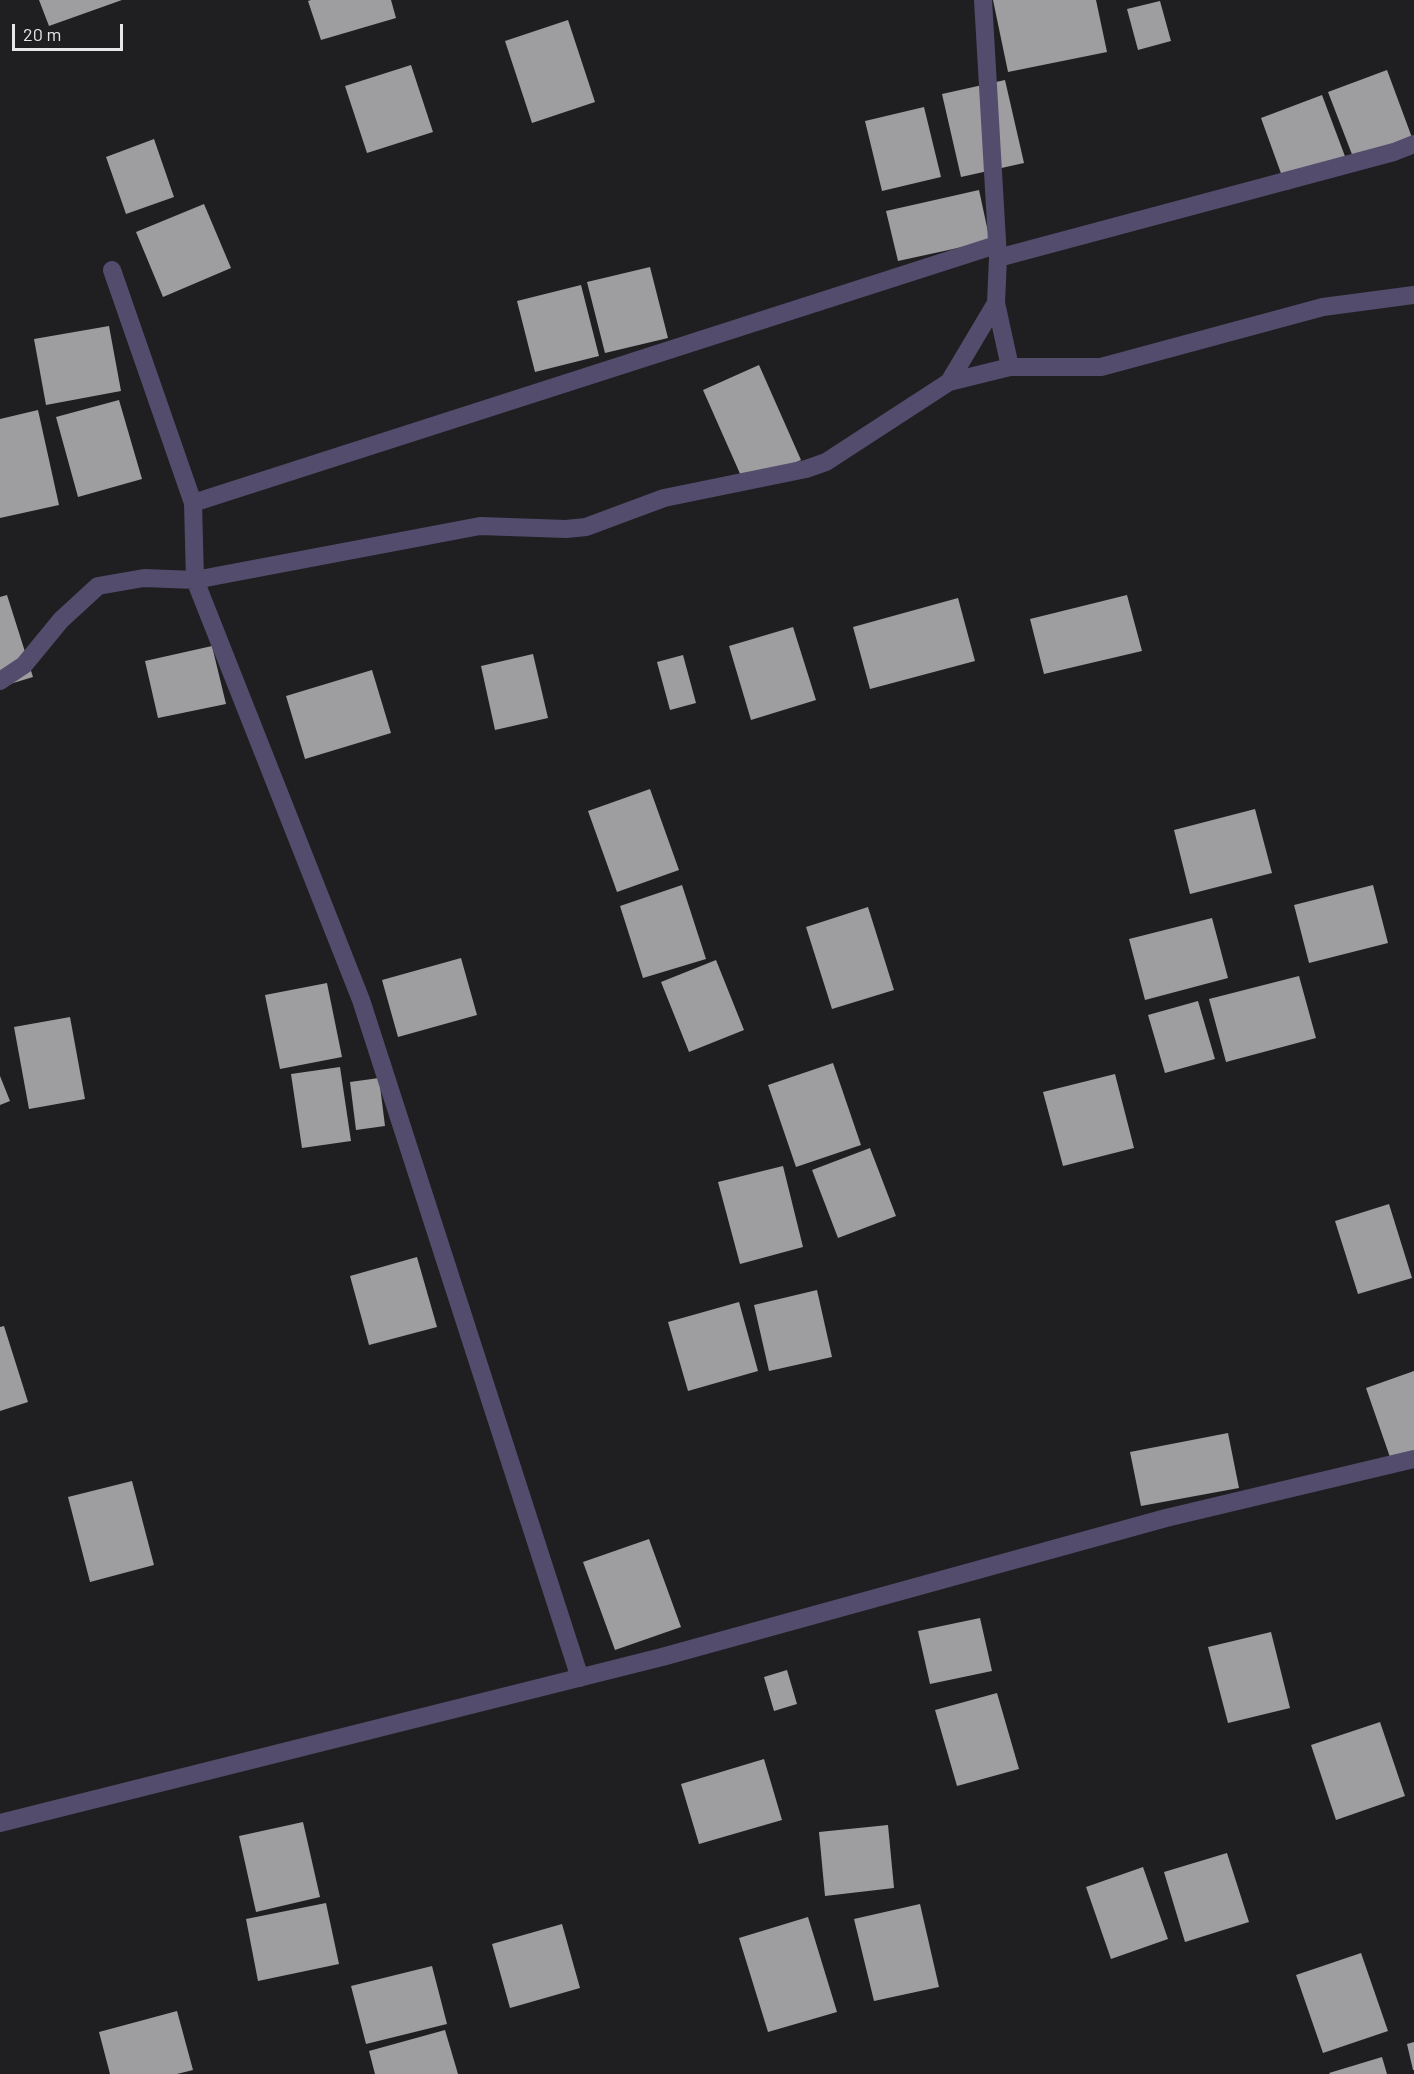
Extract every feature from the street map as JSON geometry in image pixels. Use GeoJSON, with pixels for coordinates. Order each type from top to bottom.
{"type":"FeatureCollection","features":[{"type":"Feature","properties":{"kind":"street"},"geometry":{"type":"LineString","coordinates":[[983,0],[997,251],[996,303],[1010,366]]}},
{"type":"Feature","properties":{"kind":"street"},"geometry":{"type":"LineString","coordinates":[[193,503],[997,251],[1383,155],[1414,144]]}},
{"type":"Feature","properties":{"kind":"street"},"geometry":{"type":"LineString","coordinates":[[112,270],[193,503],[195,580],[361,1000],[580,1678]]}},
{"type":"Feature","properties":{"kind":"street"},"geometry":{"type":"LineString","coordinates":[[0,681],[24,664],[61,620],[98,586],[144,578],[195,580],[480,526],[566,529],[585,527],[664,498],[806,469],[826,462],[949,382],[1010,366],[1101,367],[1323,307],[1414,295]]}},
{"type":"Feature","properties":{"kind":"street"},"geometry":{"type":"LineString","coordinates":[[949,382],[996,303]]}},
{"type":"Feature","properties":{"kind":"street"},"geometry":{"type":"LineString","coordinates":[[0,1823],[662,1657],[1166,1518],[1414,1459]]}},
{"type":"Feature","properties":{"kind":"building"},"geometry":{"type":"Polygon","coordinates":[[[39,0],[122,0],[49,26],[39,0]]]}},
{"type":"Feature","properties":{"kind":"building"},"geometry":{"type":"Polygon","coordinates":[[[391,0],[396,18],[321,40],[308,1],[391,0]]]}},
{"type":"Feature","properties":{"kind":"building"},"geometry":{"type":"Polygon","coordinates":[[[993,0],[1096,0],[1107,52],[1008,72],[993,0]]]}},
{"type":"Feature","properties":{"kind":"building"},"geometry":{"type":"Polygon","coordinates":[[[1160,1],[1171,41],[1138,50],[1127,9],[1160,1]]]}},
{"type":"Feature","properties":{"kind":"building"},"geometry":{"type":"Polygon","coordinates":[[[568,20],[595,102],[532,123],[505,41],[568,20]]]}},
{"type":"Feature","properties":{"kind":"building"},"geometry":{"type":"Polygon","coordinates":[[[411,65],[433,132],[367,153],[345,86],[411,65]]]}},
{"type":"Feature","properties":{"kind":"building"},"geometry":{"type":"Polygon","coordinates":[[[1387,70],[1414,143],[1358,170],[1328,92],[1387,70]]]}},
{"type":"Feature","properties":{"kind":"building"},"geometry":{"type":"Polygon","coordinates":[[[1005,80],[1024,163],[961,177],[942,94],[1005,80]]]}},
{"type":"Feature","properties":{"kind":"building"},"geometry":{"type":"Polygon","coordinates":[[[1322,95],[1349,167],[1287,190],[1261,118],[1322,95]]]}},
{"type":"Feature","properties":{"kind":"building"},"geometry":{"type":"Polygon","coordinates":[[[924,107],[941,177],[882,191],[865,121],[924,107]]]}},
{"type":"Feature","properties":{"kind":"building"},"geometry":{"type":"Polygon","coordinates":[[[154,139],[174,197],[126,214],[106,157],[154,139]]]}},
{"type":"Feature","properties":{"kind":"building"},"geometry":{"type":"Polygon","coordinates":[[[979,190],[990,241],[898,261],[886,211],[979,190]]]}},
{"type":"Feature","properties":{"kind":"building"},"geometry":{"type":"Polygon","coordinates":[[[204,204],[231,268],[163,297],[136,232],[204,204]]]}},
{"type":"Feature","properties":{"kind":"building"},"geometry":{"type":"Polygon","coordinates":[[[650,267],[668,338],[605,353],[587,282],[650,267]]]}},
{"type":"Feature","properties":{"kind":"building"},"geometry":{"type":"Polygon","coordinates":[[[581,285],[599,356],[535,372],[517,301],[581,285]]]}},
{"type":"Feature","properties":{"kind":"building"},"geometry":{"type":"Polygon","coordinates":[[[109,326],[121,391],[46,405],[34,339],[109,326]]]}},
{"type":"Feature","properties":{"kind":"building"},"geometry":{"type":"Polygon","coordinates":[[[759,365],[801,460],[745,485],[703,390],[759,365]]]}},
{"type":"Feature","properties":{"kind":"building"},"geometry":{"type":"Polygon","coordinates":[[[119,400],[142,479],[78,497],[56,417],[119,400]]]}},
{"type":"Feature","properties":{"kind":"building"},"geometry":{"type":"Polygon","coordinates":[[[38,410],[59,505],[0,518],[0,419],[38,410]]]}},
{"type":"Feature","properties":{"kind":"building"},"geometry":{"type":"Polygon","coordinates":[[[7,595],[33,677],[0,687],[0,597],[7,595]]]}},
{"type":"Feature","properties":{"kind":"building"},"geometry":{"type":"Polygon","coordinates":[[[1127,595],[1142,651],[1044,674],[1030,619],[1127,595]]]}},
{"type":"Feature","properties":{"kind":"building"},"geometry":{"type":"Polygon","coordinates":[[[958,598],[975,661],[870,689],[853,627],[958,598]]]}},
{"type":"Feature","properties":{"kind":"building"},"geometry":{"type":"Polygon","coordinates":[[[793,627],[816,700],[751,720],[729,646],[793,627]]]}},
{"type":"Feature","properties":{"kind":"building"},"geometry":{"type":"Polygon","coordinates":[[[212,646],[226,704],[158,718],[145,661],[212,646]]]}},
{"type":"Feature","properties":{"kind":"building"},"geometry":{"type":"Polygon","coordinates":[[[533,654],[548,718],[495,730],[481,666],[533,654]]]}},
{"type":"Feature","properties":{"kind":"building"},"geometry":{"type":"Polygon","coordinates":[[[683,655],[696,703],[670,710],[657,662],[683,655]]]}},
{"type":"Feature","properties":{"kind":"building"},"geometry":{"type":"Polygon","coordinates":[[[372,670],[391,733],[305,759],[286,696],[372,670]]]}},
{"type":"Feature","properties":{"kind":"building"},"geometry":{"type":"Polygon","coordinates":[[[650,789],[679,870],[617,892],[588,811],[650,789]]]}},
{"type":"Feature","properties":{"kind":"building"},"geometry":{"type":"Polygon","coordinates":[[[1255,809],[1272,873],[1190,894],[1174,830],[1255,809]]]}},
{"type":"Feature","properties":{"kind":"building"},"geometry":{"type":"Polygon","coordinates":[[[682,885],[706,959],[643,978],[620,906],[682,885]]]}},
{"type":"Feature","properties":{"kind":"building"},"geometry":{"type":"Polygon","coordinates":[[[1373,885],[1388,943],[1309,963],[1294,905],[1373,885]]]}},
{"type":"Feature","properties":{"kind":"building"},"geometry":{"type":"Polygon","coordinates":[[[868,907],[894,990],[832,1009],[806,927],[868,907]]]}},
{"type":"Feature","properties":{"kind":"building"},"geometry":{"type":"Polygon","coordinates":[[[1212,918],[1228,978],[1145,1000],[1129,939],[1212,918]]]}},
{"type":"Feature","properties":{"kind":"building"},"geometry":{"type":"Polygon","coordinates":[[[461,958],[477,1015],[398,1037],[382,980],[461,958]]]}},
{"type":"Feature","properties":{"kind":"building"},"geometry":{"type":"Polygon","coordinates":[[[716,960],[744,1030],[689,1052],[661,982],[716,960]]]}},
{"type":"Feature","properties":{"kind":"building"},"geometry":{"type":"Polygon","coordinates":[[[1299,976],[1316,1038],[1226,1062],[1209,999],[1299,976]]]}},
{"type":"Feature","properties":{"kind":"building"},"geometry":{"type":"Polygon","coordinates":[[[327,983],[342,1057],[280,1069],[265,995],[327,983]]]}},
{"type":"Feature","properties":{"kind":"building"},"geometry":{"type":"Polygon","coordinates":[[[1198,1001],[1215,1059],[1165,1073],[1148,1015],[1198,1001]]]}},
{"type":"Feature","properties":{"kind":"building"},"geometry":{"type":"Polygon","coordinates":[[[70,1017],[85,1099],[29,1109],[14,1027],[70,1017]]]}},
{"type":"Feature","properties":{"kind":"building"},"geometry":{"type":"Polygon","coordinates":[[[833,1063],[861,1145],[796,1167],[768,1085],[833,1063]]]}},
{"type":"Feature","properties":{"kind":"building"},"geometry":{"type":"Polygon","coordinates":[[[340,1067],[351,1141],[302,1148],[291,1074],[340,1067]]]}},
{"type":"Feature","properties":{"kind":"building"},"geometry":{"type":"Polygon","coordinates":[[[1115,1074],[1134,1148],[1063,1166],[1043,1092],[1115,1074]]]}},
{"type":"Feature","properties":{"kind":"building"},"geometry":{"type":"Polygon","coordinates":[[[0,1076],[10,1101],[0,1105],[0,1076]]]}},
{"type":"Feature","properties":{"kind":"building"},"geometry":{"type":"Polygon","coordinates":[[[379,1078],[385,1126],[356,1130],[350,1082],[379,1078]]]}},
{"type":"Feature","properties":{"kind":"building"},"geometry":{"type":"Polygon","coordinates":[[[870,1148],[896,1216],[838,1238],[812,1170],[870,1148]]]}},
{"type":"Feature","properties":{"kind":"building"},"geometry":{"type":"Polygon","coordinates":[[[783,1166],[803,1247],[740,1264],[718,1182],[783,1166]]]}},
{"type":"Feature","properties":{"kind":"building"},"geometry":{"type":"Polygon","coordinates":[[[1389,1204],[1412,1278],[1358,1294],[1335,1221],[1389,1204]]]}},
{"type":"Feature","properties":{"kind":"building"},"geometry":{"type":"Polygon","coordinates":[[[417,1257],[437,1327],[369,1345],[350,1276],[417,1257]]]}},
{"type":"Feature","properties":{"kind":"building"},"geometry":{"type":"Polygon","coordinates":[[[817,1290],[832,1357],[769,1371],[754,1305],[817,1290]]]}},
{"type":"Feature","properties":{"kind":"building"},"geometry":{"type":"Polygon","coordinates":[[[739,1302],[758,1371],[688,1391],[668,1322],[739,1302]]]}},
{"type":"Feature","properties":{"kind":"building"},"geometry":{"type":"Polygon","coordinates":[[[4,1326],[28,1402],[0,1411],[0,1327],[4,1326]]]}},
{"type":"Feature","properties":{"kind":"building"},"geometry":{"type":"Polygon","coordinates":[[[1414,1371],[1414,1455],[1392,1463],[1366,1388],[1414,1371]]]}},
{"type":"Feature","properties":{"kind":"building"},"geometry":{"type":"Polygon","coordinates":[[[1228,1433],[1239,1488],[1141,1506],[1130,1452],[1228,1433]]]}},
{"type":"Feature","properties":{"kind":"building"},"geometry":{"type":"Polygon","coordinates":[[[132,1481],[154,1565],[90,1582],[68,1497],[132,1481]]]}},
{"type":"Feature","properties":{"kind":"building"},"geometry":{"type":"Polygon","coordinates":[[[649,1539],[681,1627],[615,1650],[583,1562],[649,1539]]]}},
{"type":"Feature","properties":{"kind":"building"},"geometry":{"type":"Polygon","coordinates":[[[980,1618],[992,1671],[930,1684],[918,1631],[980,1618]]]}},
{"type":"Feature","properties":{"kind":"building"},"geometry":{"type":"Polygon","coordinates":[[[1271,1632],[1290,1708],[1228,1723],[1208,1647],[1271,1632]]]}},
{"type":"Feature","properties":{"kind":"building"},"geometry":{"type":"Polygon","coordinates":[[[787,1670],[797,1704],[774,1711],[764,1677],[787,1670]]]}},
{"type":"Feature","properties":{"kind":"building"},"geometry":{"type":"Polygon","coordinates":[[[997,1693],[1019,1769],[957,1786],[935,1710],[997,1693]]]}},
{"type":"Feature","properties":{"kind":"building"},"geometry":{"type":"Polygon","coordinates":[[[1380,1722],[1405,1796],[1336,1820],[1311,1745],[1380,1722]]]}},
{"type":"Feature","properties":{"kind":"building"},"geometry":{"type":"Polygon","coordinates":[[[764,1759],[782,1820],[699,1844],[681,1784],[764,1759]]]}},
{"type":"Feature","properties":{"kind":"building"},"geometry":{"type":"Polygon","coordinates":[[[303,1822],[320,1897],[256,1912],[239,1836],[303,1822]]]}},
{"type":"Feature","properties":{"kind":"building"},"geometry":{"type":"Polygon","coordinates":[[[888,1825],[894,1888],[825,1896],[819,1832],[888,1825]]]}},
{"type":"Feature","properties":{"kind":"building"},"geometry":{"type":"Polygon","coordinates":[[[1227,1853],[1249,1922],[1185,1942],[1164,1872],[1227,1853]]]}},
{"type":"Feature","properties":{"kind":"building"},"geometry":{"type":"Polygon","coordinates":[[[1143,1867],[1168,1939],[1111,1959],[1086,1887],[1143,1867]]]}},
{"type":"Feature","properties":{"kind":"building"},"geometry":{"type":"Polygon","coordinates":[[[326,1903],[339,1964],[258,1981],[246,1919],[326,1903]]]}},
{"type":"Feature","properties":{"kind":"building"},"geometry":{"type":"Polygon","coordinates":[[[920,1904],[939,1987],[874,2001],[854,1919],[920,1904]]]}},
{"type":"Feature","properties":{"kind":"building"},"geometry":{"type":"Polygon","coordinates":[[[808,1917],[837,2012],[768,2032],[739,1938],[808,1917]]]}},
{"type":"Feature","properties":{"kind":"building"},"geometry":{"type":"Polygon","coordinates":[[[562,1924],[580,1988],[510,2008],[492,1944],[562,1924]]]}},
{"type":"Feature","properties":{"kind":"building"},"geometry":{"type":"Polygon","coordinates":[[[1361,1953],[1388,2031],[1323,2053],[1296,1975],[1361,1953]]]}},
{"type":"Feature","properties":{"kind":"building"},"geometry":{"type":"Polygon","coordinates":[[[432,1966],[447,2024],[366,2044],[351,1986],[432,1966]]]}},
{"type":"Feature","properties":{"kind":"building"},"geometry":{"type":"Polygon","coordinates":[[[177,2011],[193,2070],[177,2074],[110,2074],[99,2032],[177,2011]]]}},
{"type":"Feature","properties":{"kind":"building"},"geometry":{"type":"Polygon","coordinates":[[[445,2030],[458,2074],[375,2074],[369,2051],[445,2030]]]}},
{"type":"Feature","properties":{"kind":"building"},"geometry":{"type":"Polygon","coordinates":[[[1414,2042],[1414,2070],[1413,2070],[1407,2044],[1414,2042]]]}},
{"type":"Feature","properties":{"kind":"building"},"geometry":{"type":"Polygon","coordinates":[[[1382,2057],[1387,2074],[1329,2073],[1382,2057]]]}}]}
